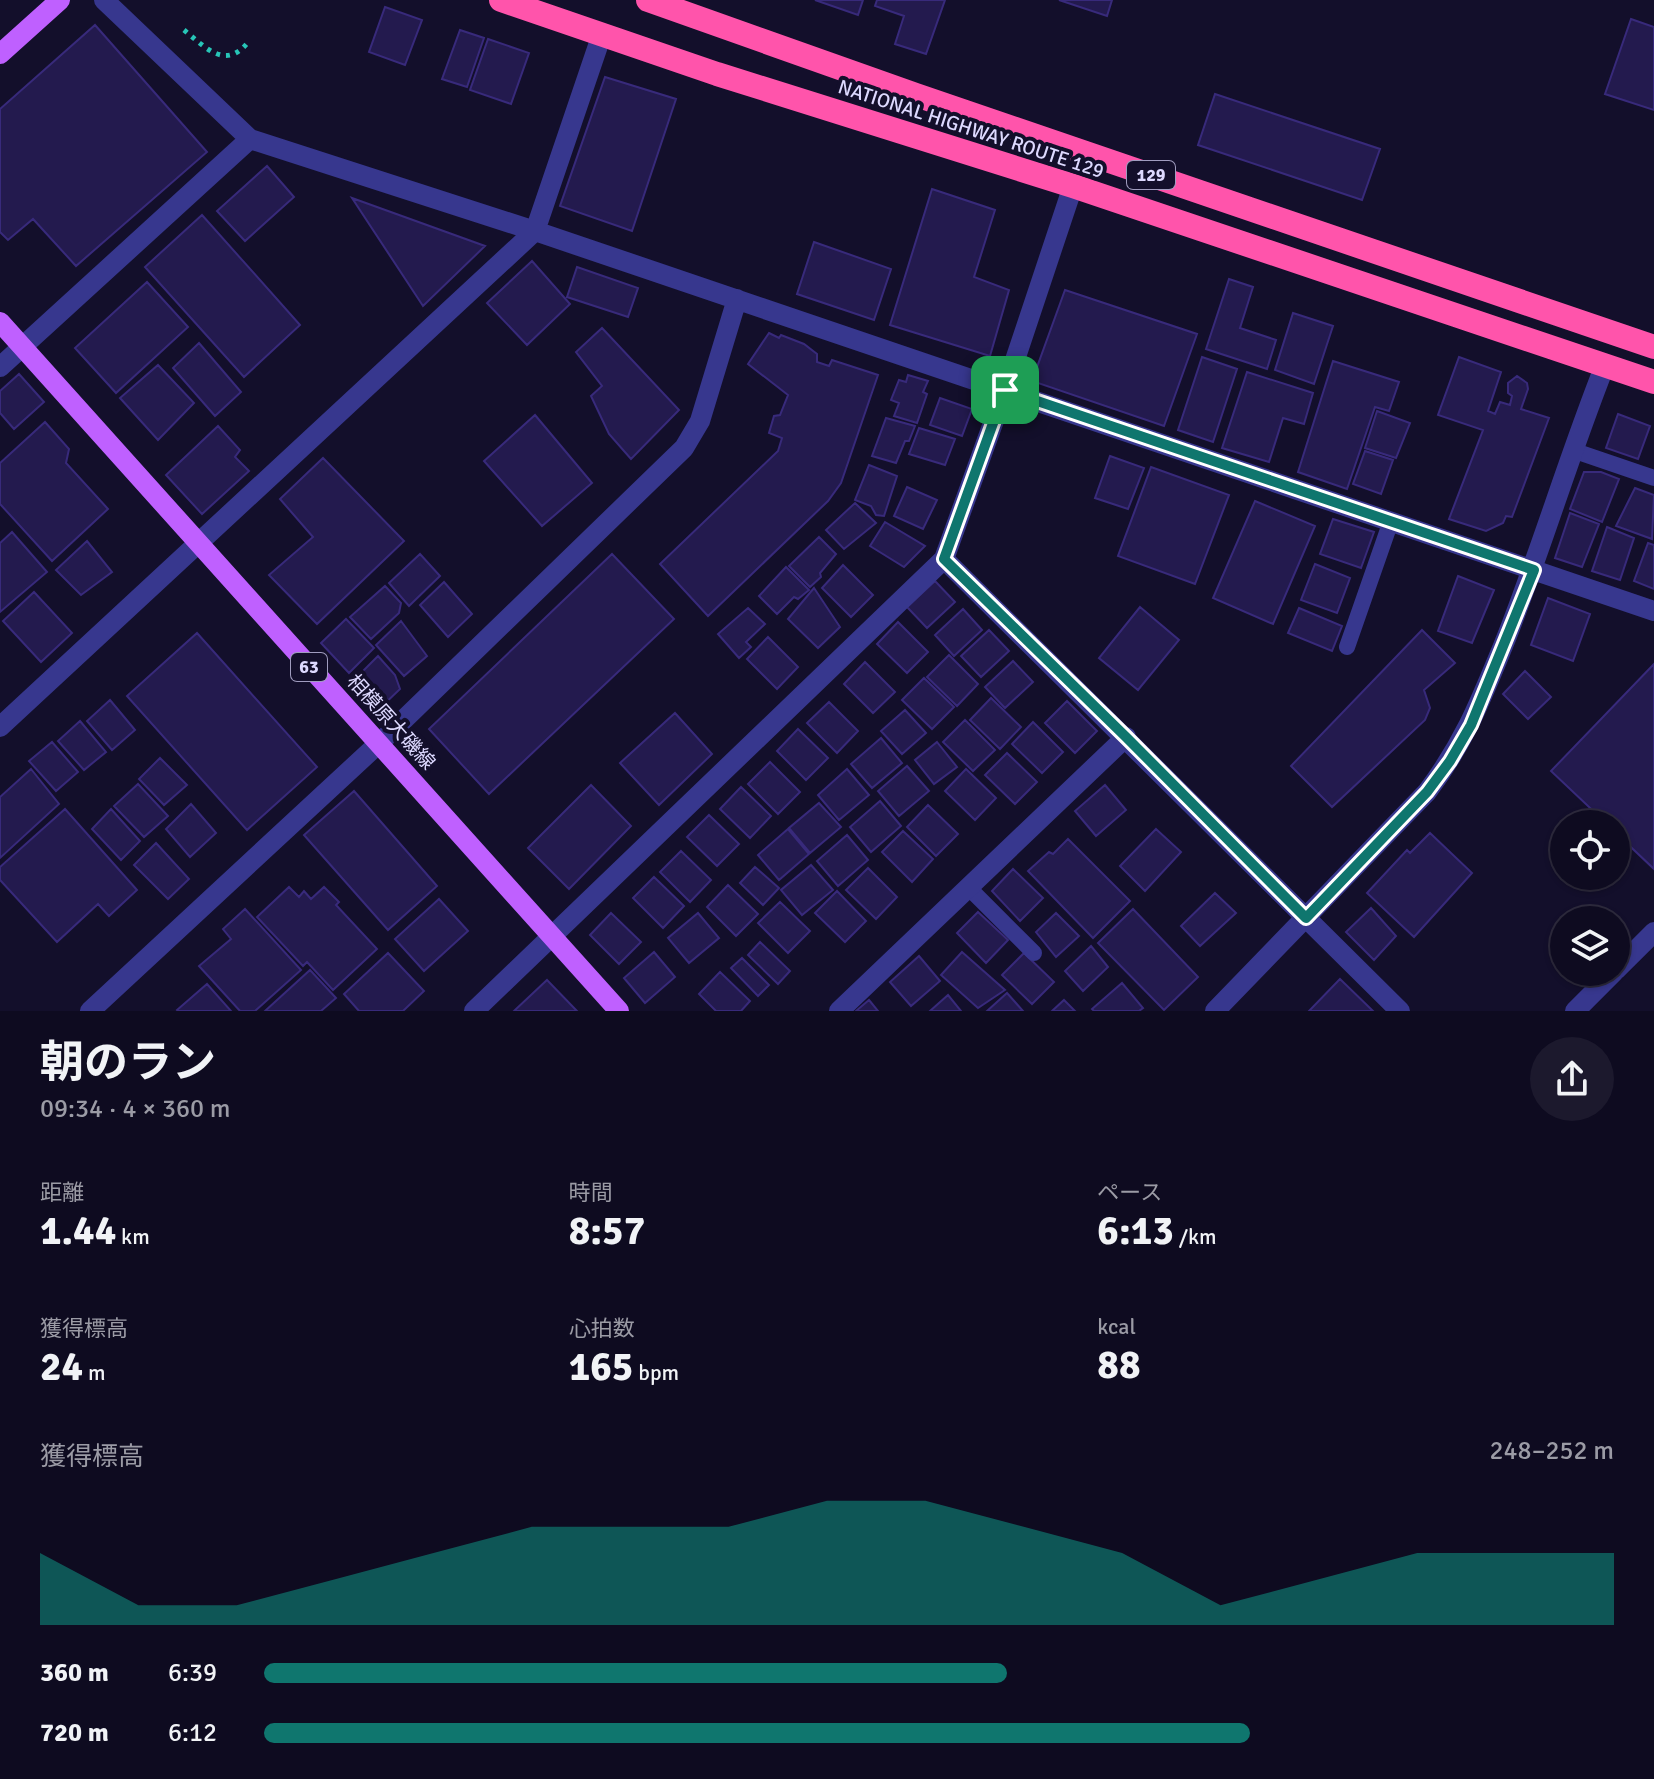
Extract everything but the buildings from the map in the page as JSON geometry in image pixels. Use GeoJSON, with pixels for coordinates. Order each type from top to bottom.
{"type":"FeatureCollection","features":[{"type":"Feature","properties":{"kind":"highway","name":"NATIONAL HIGHWAY ROUTE 129"},"geometry":{"type":"LineString","coordinates":[[501,0],[732,78],[1073,186],[1654,382]]}},
{"type":"Feature","properties":{"kind":"highway","name":"NATIONAL HIGHWAY ROUTE 129"},"geometry":{"type":"LineString","coordinates":[[648,0],[916,95],[1654,347]]}},
{"type":"Feature","properties":{"kind":"main road"},"geometry":{"type":"LineString","coordinates":[[0,54],[60,0]]}},
{"type":"Feature","properties":{"kind":"main road","name":"相模原大磯線"},"geometry":{"type":"LineString","coordinates":[[0,322],[619,1011]]}},
{"type":"Feature","properties":{"kind":"street"},"geometry":{"type":"LineString","coordinates":[[104,0],[250,139],[535,231],[1654,611]]}},
{"type":"Feature","properties":{"kind":"street"},"geometry":{"type":"LineString","coordinates":[[0,727],[535,231],[602,34]]}},
{"type":"Feature","properties":{"kind":"street"},"geometry":{"type":"LineString","coordinates":[[0,367],[250,139]]}},
{"type":"Feature","properties":{"kind":"street"},"geometry":{"type":"LineString","coordinates":[[474,1011],[944,559],[1005,390],[1073,186]]}},
{"type":"Feature","properties":{"kind":"street"},"geometry":{"type":"LineString","coordinates":[[90,1011],[378,743],[684,448],[700,421],[737,299]]}},
{"type":"Feature","properties":{"kind":"street"},"geometry":{"type":"LineString","coordinates":[[1215,1011],[1427,792],[1450,761],[1471,725],[1534,570],[1605,365]]}},
{"type":"Feature","properties":{"kind":"street"},"geometry":{"type":"LineString","coordinates":[[944,559],[1400,1011]]}},
{"type":"Feature","properties":{"kind":"street"},"geometry":{"type":"LineString","coordinates":[[839,1011],[1126,737]]}},
{"type":"Feature","properties":{"kind":"street"},"geometry":{"type":"LineString","coordinates":[[1630,956],[1654,932]]}},
{"type":"Feature","properties":{"kind":"street"},"geometry":{"type":"LineString","coordinates":[[1575,1011],[1600,986]]}},
{"type":"Feature","properties":{"kind":"lane"},"geometry":{"type":"LineString","coordinates":[[1575,451],[1654,478]]}},
{"type":"Feature","properties":{"kind":"lane"},"geometry":{"type":"LineString","coordinates":[[1347,647],[1391,521]]}},
{"type":"Feature","properties":{"kind":"lane"},"geometry":{"type":"LineString","coordinates":[[968,887],[1034,953]]}},
{"type":"Feature","properties":{"kind":"path"},"geometry":{"type":"LineString","coordinates":[[184,30],[210,52],[223,56],[241,51],[249,41]]}},
{"type":"Feature","properties":{"kind":"route"},"geometry":{"type":"LineString","coordinates":[[1005,390],[1534,570],[1471,725],[1450,761],[1427,792],[1306,918],[944,559],[1005,390]]}}]}
